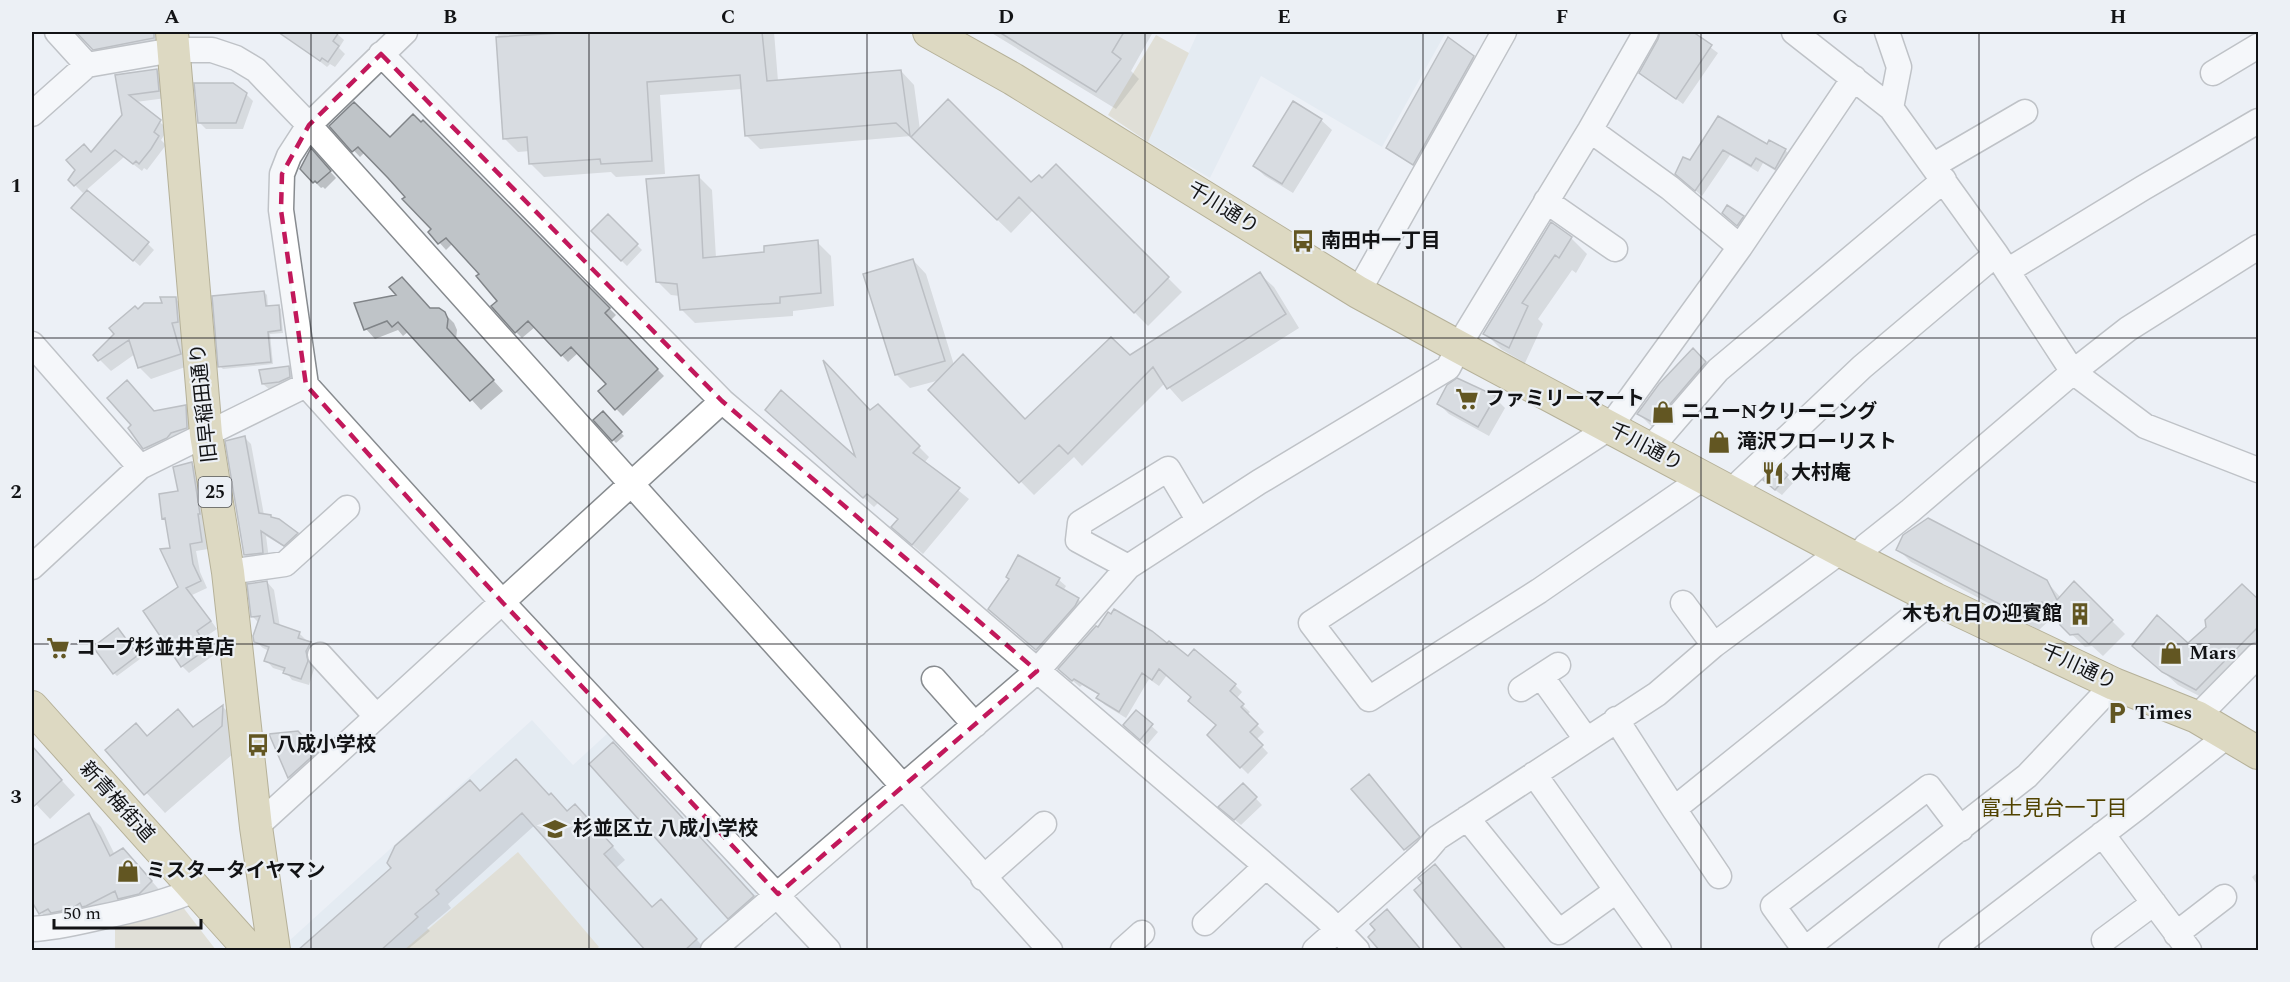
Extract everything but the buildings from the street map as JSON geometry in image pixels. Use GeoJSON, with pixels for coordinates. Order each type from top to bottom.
{"type":"FeatureCollection","features":[{"type":"Feature","properties":{"kind":"main road","name":"千川通り"},"geometry":{"type":"LineString","coordinates":[[929,32],[1013,79],[1358,292],[1459,347],[1848,555],[2114,684],[2197,717],[2259,753]]}},
{"type":"Feature","properties":{"kind":"main road","name":"旧早稲田通り"},"geometry":{"type":"LineString","coordinates":[[172,41],[206,434],[228,572],[256,827],[274,951]]}},
{"type":"Feature","properties":{"kind":"main road","name":"新青梅街道"},"geometry":{"type":"LineString","coordinates":[[32,707],[250,951]]}},
{"type":"Feature","properties":{"kind":"street"},"geometry":{"type":"LineString","coordinates":[[57,32],[87,65]]}},
{"type":"Feature","properties":{"kind":"street"},"geometry":{"type":"LineString","coordinates":[[405,32],[309,125],[289,156],[282,174],[281,210],[306,385],[503,603],[778,894],[828,951]]}},
{"type":"Feature","properties":{"kind":"street"},"geometry":{"type":"LineString","coordinates":[[1358,292],[1504,32]]}},
{"type":"Feature","properties":{"kind":"street"},"geometry":{"type":"LineString","coordinates":[[713,951],[1038,671],[1128,567],[1259,482],[1448,368],[1646,32]]}},
{"type":"Feature","properties":{"kind":"street"},"geometry":{"type":"LineString","coordinates":[[1794,32],[1891,108],[2002,262],[2073,372],[2145,426],[2259,470]]}},
{"type":"Feature","properties":{"kind":"street"},"geometry":{"type":"LineString","coordinates":[[1887,32],[1899,67],[1891,108]]}},
{"type":"Feature","properties":{"kind":"street"},"geometry":{"type":"LineString","coordinates":[[32,114],[87,65],[172,41],[236,58],[256,70],[309,125],[1050,951]]}},
{"type":"Feature","properties":{"kind":"street"},"geometry":{"type":"LineString","coordinates":[[2213,73],[2259,46]]}},
{"type":"Feature","properties":{"kind":"street"},"geometry":{"type":"LineString","coordinates":[[381,54],[722,401],[1266,866],[1338,930],[1357,951]]}},
{"type":"Feature","properties":{"kind":"street"},"geometry":{"type":"LineString","coordinates":[[1703,477],[1539,591],[1369,699],[1311,623],[1609,428],[1740,247],[1854,78]]}},
{"type":"Feature","properties":{"kind":"street"},"geometry":{"type":"LineString","coordinates":[[1650,449],[1718,370],[1939,172],[2025,112]]}},
{"type":"Feature","properties":{"kind":"street"},"geometry":{"type":"LineString","coordinates":[[1731,492],[1862,367],[2002,262],[2143,188],[2259,121]]}},
{"type":"Feature","properties":{"kind":"street"},"geometry":{"type":"LineString","coordinates":[[1590,130],[1670,188],[1740,247]]}},
{"type":"Feature","properties":{"kind":"street"},"geometry":{"type":"LineString","coordinates":[[1546,201],[1616,249]]}},
{"type":"Feature","properties":{"kind":"street"},"geometry":{"type":"LineString","coordinates":[[1315,951],[1426,851],[1437,838],[1657,694],[1714,645],[1848,555],[1866,546],[2073,372],[2128,329],[2259,247]]}},
{"type":"Feature","properties":{"kind":"street"},"geometry":{"type":"LineString","coordinates":[[32,344],[140,467]]}},
{"type":"Feature","properties":{"kind":"street"},"geometry":{"type":"LineString","coordinates":[[32,567],[140,467],[306,385]]}},
{"type":"Feature","properties":{"kind":"street"},"geometry":{"type":"LineString","coordinates":[[256,827],[722,401]]}},
{"type":"Feature","properties":{"kind":"street"},"geometry":{"type":"LineString","coordinates":[[1128,567],[1078,540],[1080,523],[1168,469],[1199,520]]}},
{"type":"Feature","properties":{"kind":"street"},"geometry":{"type":"LineString","coordinates":[[228,572],[285,564],[347,508]]}},
{"type":"Feature","properties":{"kind":"street"},"geometry":{"type":"LineString","coordinates":[[1674,809],[1935,599]]}},
{"type":"Feature","properties":{"kind":"street"},"geometry":{"type":"LineString","coordinates":[[1683,603],[1714,645]]}},
{"type":"Feature","properties":{"kind":"street"},"geometry":{"type":"LineString","coordinates":[[320,655],[376,716]]}},
{"type":"Feature","properties":{"kind":"street"},"geometry":{"type":"LineString","coordinates":[[2197,717],[2259,655]]}},
{"type":"Feature","properties":{"kind":"street"},"geometry":{"type":"LineString","coordinates":[[1521,689],[1549,670],[1586,739]]}},
{"type":"Feature","properties":{"kind":"street"},"geometry":{"type":"LineString","coordinates":[[934,679],[975,725]]}},
{"type":"Feature","properties":{"kind":"street"},"geometry":{"type":"LineString","coordinates":[[1961,829],[1929,787],[1773,906],[1804,950],[1961,829],[2027,776],[2114,684]]}},
{"type":"Feature","properties":{"kind":"street"},"geometry":{"type":"LineString","coordinates":[[1616,719],[1719,876]]}},
{"type":"Feature","properties":{"kind":"street"},"geometry":{"type":"LineString","coordinates":[[1951,951],[2228,735]]}},
{"type":"Feature","properties":{"kind":"street"},"geometry":{"type":"LineString","coordinates":[[1534,774],[1659,951]]}},
{"type":"Feature","properties":{"kind":"street"},"geometry":{"type":"LineString","coordinates":[[1467,818],[1559,932],[1616,891]]}},
{"type":"Feature","properties":{"kind":"street"},"geometry":{"type":"LineString","coordinates":[[983,878],[1044,824]]}},
{"type":"Feature","properties":{"kind":"street"},"geometry":{"type":"LineString","coordinates":[[2102,834],[2185,946],[2224,897]]}},
{"type":"Feature","properties":{"kind":"street"},"geometry":{"type":"LineString","coordinates":[[1205,923],[1266,866]]}},
{"type":"Feature","properties":{"kind":"street"},"geometry":{"type":"LineString","coordinates":[[32,929],[51,928],[116,914],[172,900],[196,890]]}},
{"type":"Feature","properties":{"kind":"street"},"geometry":{"type":"LineString","coordinates":[[2104,940],[2154,903]]}},
{"type":"Feature","properties":{"kind":"street"},"geometry":{"type":"LineString","coordinates":[[1123,951],[1142,933]]}},
{"type":"Feature","properties":{"kind":"highlighted area"},"geometry":{"type":"Polygon","coordinates":[[[381,54],[722,401],[1037,671],[778,894],[503,603],[306,385],[281,210],[282,174],[309,125],[381,54]]]}},
{"type":"Feature","properties":{"kind":"shaded area"},"geometry":{"type":"Polygon","coordinates":[[[1198,32],[1446,32],[1382,147],[1261,76],[1210,178],[1148,142],[1198,32]]]}},
{"type":"Feature","properties":{"kind":"shaded area"},"geometry":{"type":"Polygon","coordinates":[[[1156,35],[1189,53],[1148,142],[1108,115],[1156,35]]]}},
{"type":"Feature","properties":{"kind":"shaded area","name":"杉並区立 八成小学校"},"geometry":{"type":"Polygon","coordinates":[[[532,720],[573,765],[609,732],[756,892],[756,901],[697,950],[291,950],[290,940],[532,720]]]}},
{"type":"Feature","properties":{"kind":"shaded area"},"geometry":{"type":"Polygon","coordinates":[[[518,852],[599,947],[595,950],[404,950],[518,852]]]}},
{"type":"Feature","properties":{"kind":"shaded area"},"geometry":{"type":"Polygon","coordinates":[[[182,906],[216,950],[115,950],[115,923],[182,906]]]}},
{"type":"Feature","properties":{"kind":"place","name":"南田中一丁目"},"geometry":{"type":"Point","coordinates":[1303,241]}},
{"type":"Feature","properties":{"kind":"place","name":"ファミリーマート"},"geometry":{"type":"Point","coordinates":[1467,399]}},
{"type":"Feature","properties":{"kind":"place","name":"ニューNクリーニング"},"geometry":{"type":"Point","coordinates":[1663,412]}},
{"type":"Feature","properties":{"kind":"place","name":"滝沢フローリスト"},"geometry":{"type":"Point","coordinates":[1719,442]}},
{"type":"Feature","properties":{"kind":"place","name":"大村庵"},"geometry":{"type":"Point","coordinates":[1773,473]}},
{"type":"Feature","properties":{"kind":"place","name":"木もれ日の迎賓館"},"geometry":{"type":"Point","coordinates":[2080,614]}},
{"type":"Feature","properties":{"kind":"place","name":"コープ杉並井草店"},"geometry":{"type":"Point","coordinates":[58,648]}},
{"type":"Feature","properties":{"kind":"place","name":"Mars"},"geometry":{"type":"Point","coordinates":[2171,653]}},
{"type":"Feature","properties":{"kind":"place","name":"Times"},"geometry":{"type":"Point","coordinates":[2117,713]}},
{"type":"Feature","properties":{"kind":"place","name":"八成小学校"},"geometry":{"type":"Point","coordinates":[258,745]}},
{"type":"Feature","properties":{"kind":"place","name":"杉並区立 八成小学校"},"geometry":{"type":"Point","coordinates":[555,829]}},
{"type":"Feature","properties":{"kind":"place","name":"ミスタータイヤマン"},"geometry":{"type":"Point","coordinates":[128,871]}},
{"type":"Feature","properties":{"kind":"district","name":"富士見台一丁目"},"geometry":{"type":"Point","coordinates":[2054,809]}}]}
